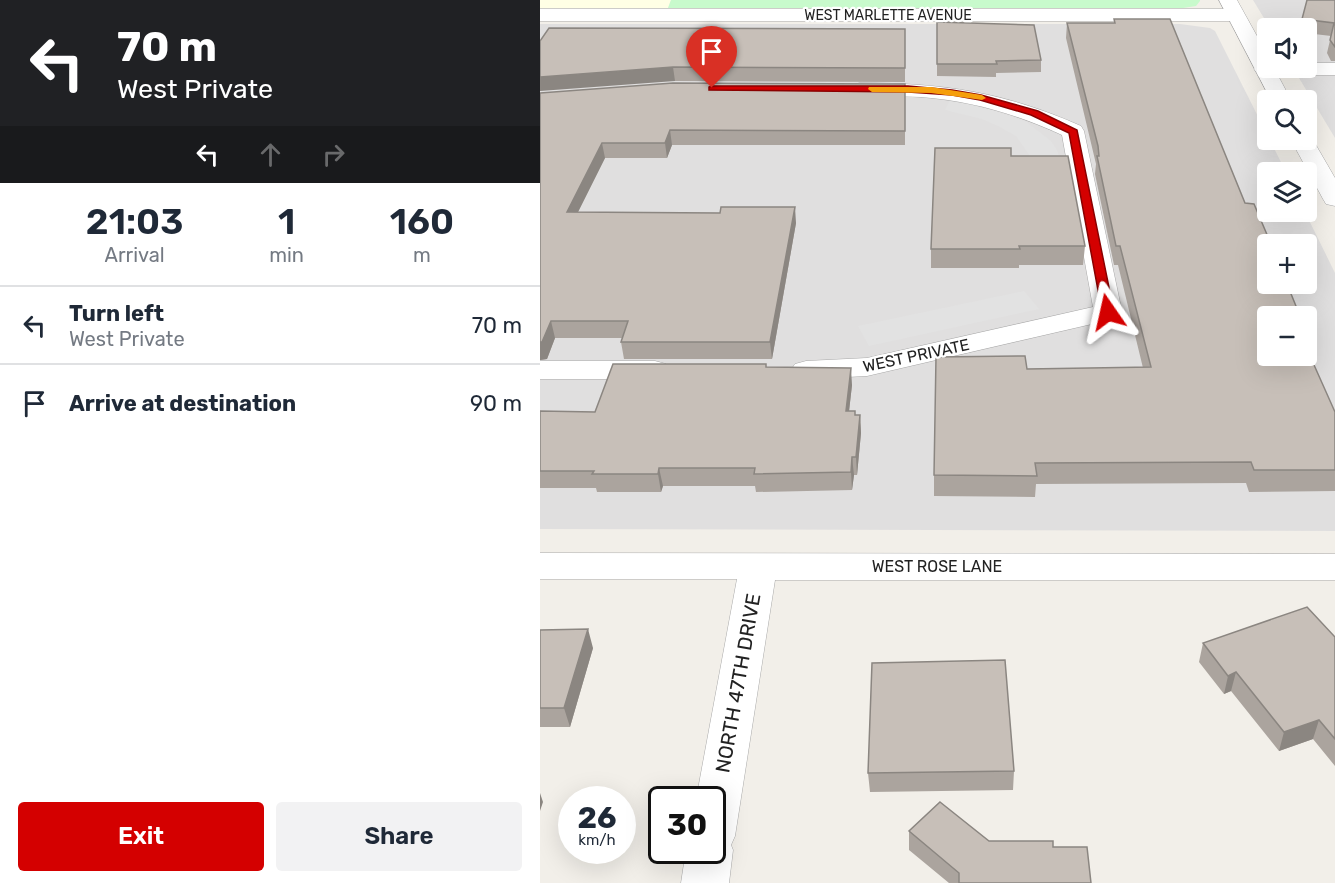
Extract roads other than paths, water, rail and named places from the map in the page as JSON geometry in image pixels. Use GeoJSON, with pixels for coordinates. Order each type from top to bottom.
{"type":"FeatureCollection","features":[{"type":"Feature","properties":{"kind":"street","name":"WEST MARLETTE AVENUE"},"geometry":{"type":"LineString","coordinates":[[540,15],[1232,8]]}},
{"type":"Feature","properties":{"kind":"street"},"geometry":{"type":"LineString","coordinates":[[1232,8],[1257,56]]}},
{"type":"Feature","properties":{"kind":"street"},"geometry":{"type":"LineString","coordinates":[[1317,69],[1335,69]]}},
{"type":"Feature","properties":{"kind":"street","name":"WEST PRIVATE"},"geometry":{"type":"LineString","coordinates":[[778,370],[867,367],[1108,312],[1073,132],[1035,113],[968,95],[931,90],[839,89]]}},
{"type":"Feature","properties":{"kind":"street"},"geometry":{"type":"LineString","coordinates":[[1308,150],[1335,199]]}},
{"type":"Feature","properties":{"kind":"street"},"geometry":{"type":"LineString","coordinates":[[540,370],[687,370]]}},
{"type":"Feature","properties":{"kind":"street","name":"NORTH 47TH DRIVE"},"geometry":{"type":"LineString","coordinates":[[721,786],[758,566]]}},
{"type":"Feature","properties":{"kind":"street","name":"WEST ROSE LANE"},"geometry":{"type":"LineString","coordinates":[[540,567],[1335,567]]}},
{"type":"Feature","properties":{"kind":"street"},"geometry":{"type":"LineString","coordinates":[[705,883],[708,864]]}}]}
